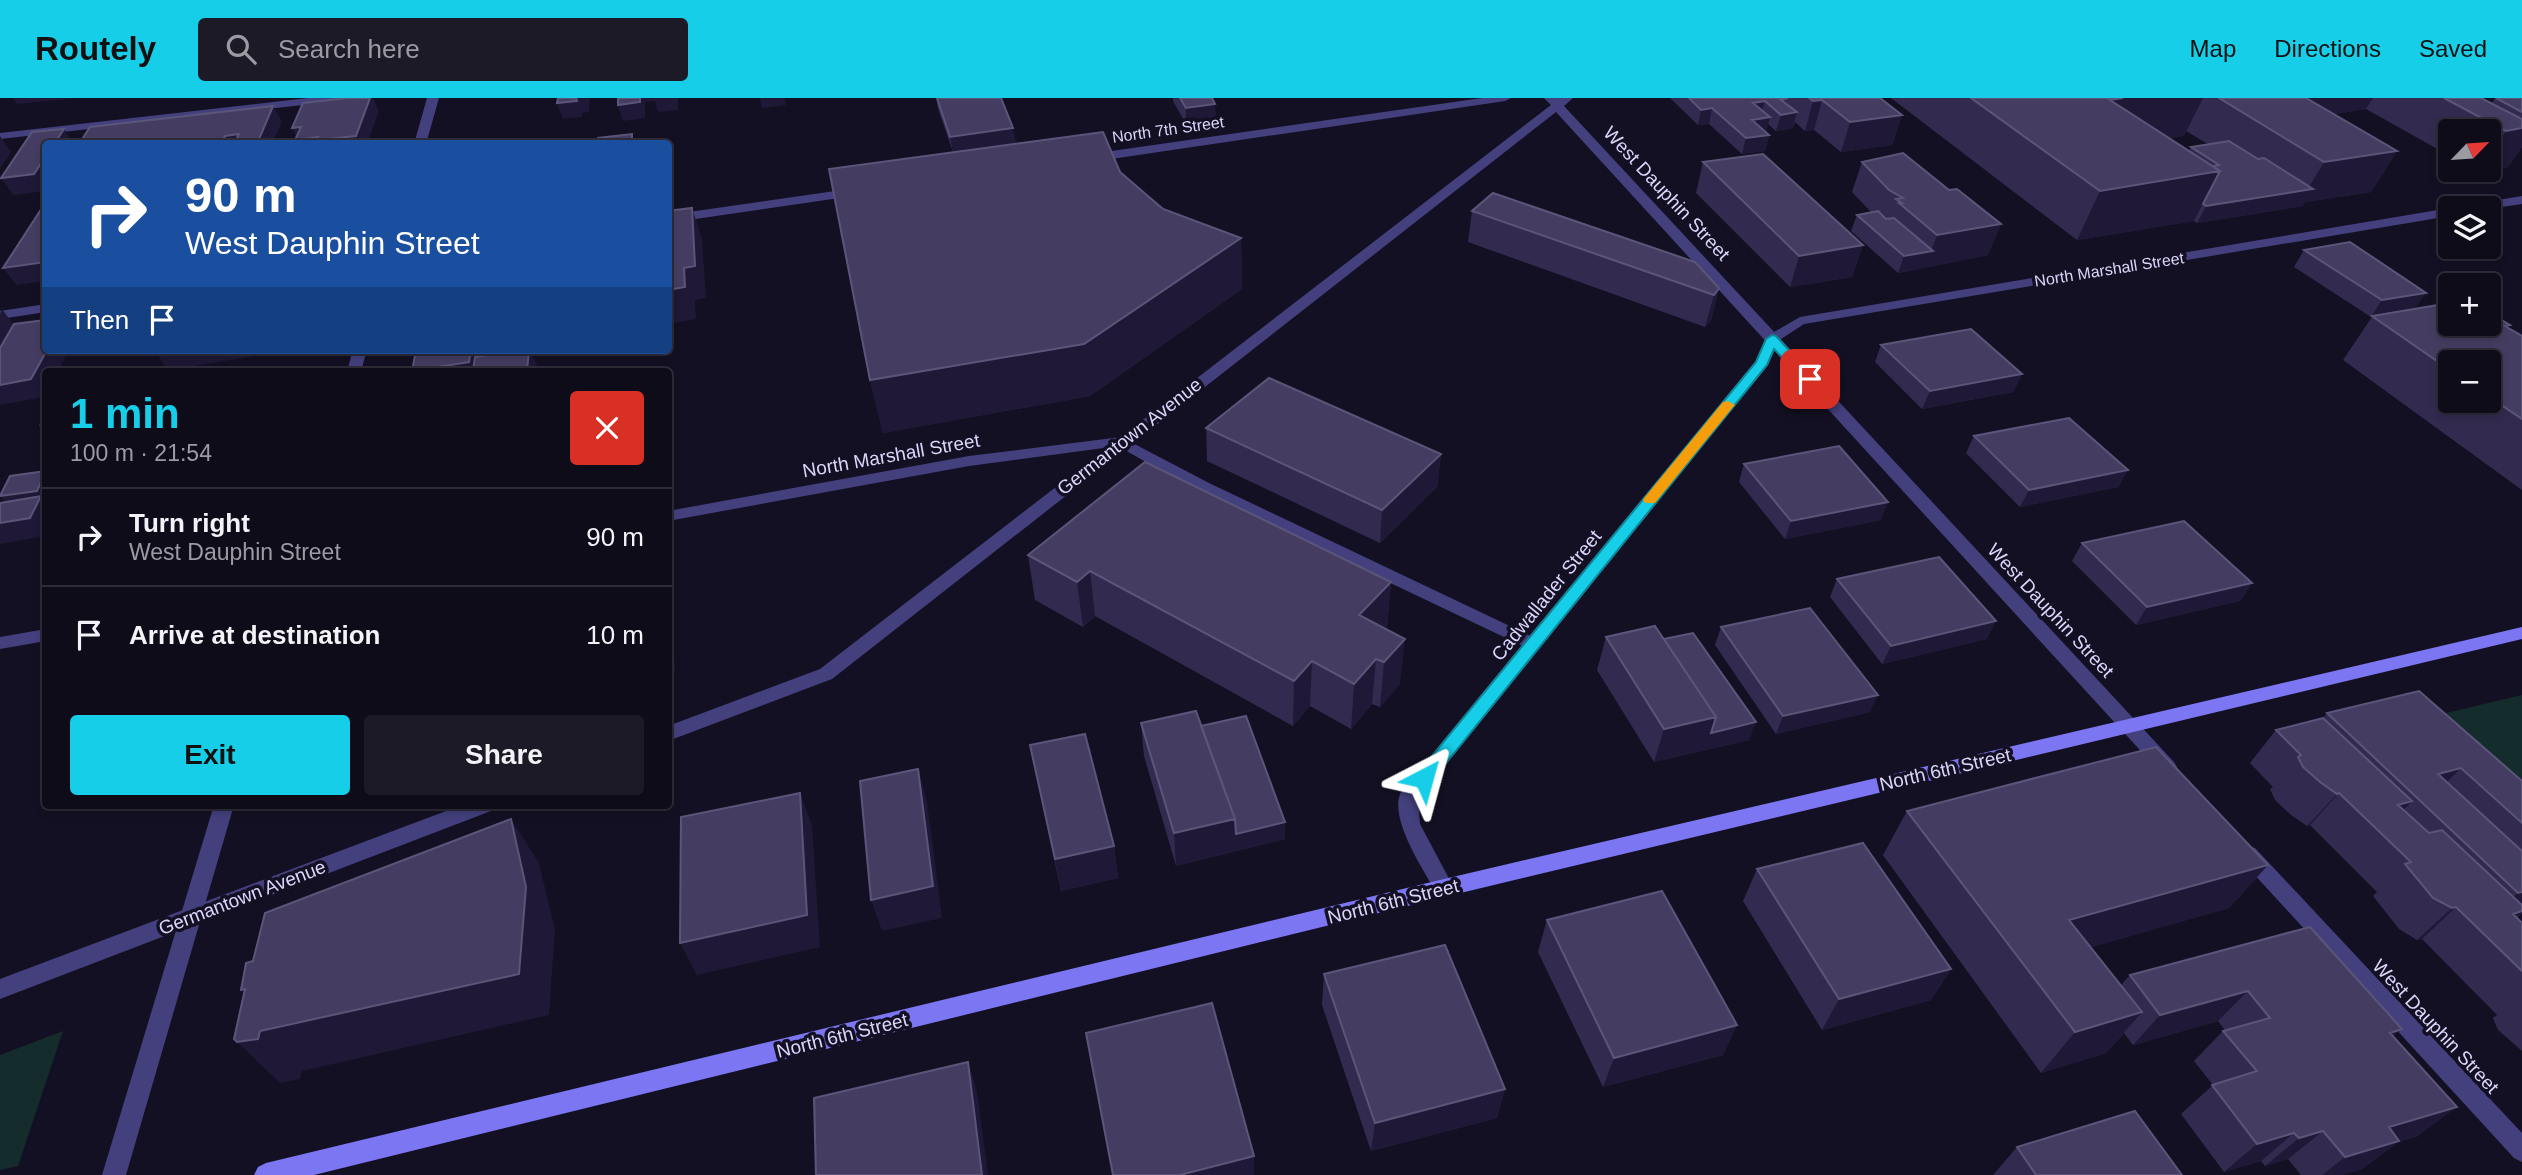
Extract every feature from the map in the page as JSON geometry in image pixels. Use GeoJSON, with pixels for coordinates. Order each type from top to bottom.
{"type":"FeatureCollection","features":[{"type":"Feature","properties":{"kind":"main road","name":"North 6th Street"},"geometry":{"type":"LineString","coordinates":[[266,1175],[1444,888],[2522,633]]}},
{"type":"Feature","properties":{"kind":"street"},"geometry":{"type":"LineString","coordinates":[[0,136],[338,98]]}},
{"type":"Feature","properties":{"kind":"street"},"geometry":{"type":"LineString","coordinates":[[421,140],[433,98]]}},
{"type":"Feature","properties":{"kind":"street","name":"North 7th Street"},"geometry":{"type":"LineString","coordinates":[[1080,159],[1506,98]]}},
{"type":"Feature","properties":{"kind":"street","name":"West Dauphin Street"},"geometry":{"type":"LineString","coordinates":[[1558,100],[1772,339],[2176,776]]}},
{"type":"Feature","properties":{"kind":"street","name":"Germantown Avenue"},"geometry":{"type":"LineString","coordinates":[[672,732],[826,674],[1558,100]]}},
{"type":"Feature","properties":{"kind":"street"},"geometry":{"type":"LineString","coordinates":[[672,218],[874,189]]}},
{"type":"Feature","properties":{"kind":"street"},"geometry":{"type":"LineString","coordinates":[[2501,204],[2522,200]]}},
{"type":"Feature","properties":{"kind":"street","name":"North Marshall Street"},"geometry":{"type":"LineString","coordinates":[[1772,339],[1800,321],[2438,214]]}},
{"type":"Feature","properties":{"kind":"street"},"geometry":{"type":"LineString","coordinates":[[0,315],[42,309]]}},
{"type":"Feature","properties":{"kind":"street","name":"Cadwallader Street"},"geometry":{"type":"LineString","coordinates":[[1444,888],[1410,824],[1408,797],[1763,362],[1772,339]]}},
{"type":"Feature","properties":{"kind":"street"},"geometry":{"type":"LineString","coordinates":[[1121,442],[1203,487],[1533,644]]}},
{"type":"Feature","properties":{"kind":"street","name":"North Marshall Street"},"geometry":{"type":"LineString","coordinates":[[672,515],[969,461],[1121,442]]}},
{"type":"Feature","properties":{"kind":"street"},"geometry":{"type":"LineString","coordinates":[[0,643],[42,636]]}},
{"type":"Feature","properties":{"kind":"street"},"geometry":{"type":"LineString","coordinates":[[114,1175],[223,809]]}},
{"type":"Feature","properties":{"kind":"street","name":"Germantown Avenue"},"geometry":{"type":"LineString","coordinates":[[0,989],[474,809]]}},
{"type":"Feature","properties":{"kind":"street","name":"West Dauphin Street"},"geometry":{"type":"LineString","coordinates":[[2232,837],[2522,1150]]}},
{"type":"Feature","properties":{"kind":"green space"},"geometry":{"type":"Polygon","coordinates":[[[2522,695],[2522,848],[2391,726],[2522,695]]]}},
{"type":"Feature","properties":{"kind":"green space"},"geometry":{"type":"Polygon","coordinates":[[[63,1031],[18,1166],[0,1170],[0,1055],[63,1031]]]}},
{"type":"Feature","properties":{"kind":"building"},"geometry":{"type":"Polygon","coordinates":[[[370,98],[356,136],[295,140],[301,127],[292,128],[303,103],[370,98]]]}},
{"type":"Feature","properties":{"kind":"building"},"geometry":{"type":"Polygon","coordinates":[[[558,98],[576,98],[577,101],[557,103],[558,98]]]}},
{"type":"Feature","properties":{"kind":"building"},"geometry":{"type":"Polygon","coordinates":[[[618,98],[640,98],[640,102],[618,105],[618,98]]]}},
{"type":"Feature","properties":{"kind":"building"},"geometry":{"type":"Polygon","coordinates":[[[937,98],[1001,98],[1013,128],[950,137],[937,98]]]}},
{"type":"Feature","properties":{"kind":"building"},"geometry":{"type":"Polygon","coordinates":[[[1180,98],[1212,98],[1215,104],[1186,108],[1180,98]]]}},
{"type":"Feature","properties":{"kind":"building"},"geometry":{"type":"Polygon","coordinates":[[[1689,98],[1788,98],[1781,100],[1797,112],[1781,115],[1765,101],[1753,103],[1770,117],[1752,120],[1769,135],[1746,138],[1712,108],[1701,110],[1689,98]]]}},
{"type":"Feature","properties":{"kind":"building"},"geometry":{"type":"Polygon","coordinates":[[[1809,98],[1880,98],[1902,115],[1850,122],[1822,100],[1813,101],[1809,98]]]}},
{"type":"Feature","properties":{"kind":"building"},"geometry":{"type":"Polygon","coordinates":[[[1971,98],[2123,98],[2110,100],[2220,171],[2100,191],[1971,98]]]}},
{"type":"Feature","properties":{"kind":"building"},"geometry":{"type":"Polygon","coordinates":[[[2219,98],[2306,98],[2397,151],[2324,162],[2219,98]]]}},
{"type":"Feature","properties":{"kind":"building"},"geometry":{"type":"Polygon","coordinates":[[[2444,98],[2481,98],[2522,119],[2522,128],[2506,131],[2501,128],[2501,119],[2483,119],[2444,98]]]}},
{"type":"Feature","properties":{"kind":"building"},"geometry":{"type":"Polygon","coordinates":[[[2496,98],[2522,98],[2522,112],[2496,98]]]}},
{"type":"Feature","properties":{"kind":"building"},"geometry":{"type":"Polygon","coordinates":[[[273,106],[259,140],[236,140],[239,134],[225,136],[223,140],[82,140],[90,127],[273,106]]]}},
{"type":"Feature","properties":{"kind":"building"},"geometry":{"type":"Polygon","coordinates":[[[64,129],[57,140],[42,140],[42,162],[34,174],[1,178],[32,132],[64,129]]]}},
{"type":"Feature","properties":{"kind":"building"},"geometry":{"type":"Polygon","coordinates":[[[1103,132],[1120,172],[1163,209],[1241,238],[1084,344],[870,380],[829,169],[1103,132]]]}},
{"type":"Feature","properties":{"kind":"building"},"geometry":{"type":"Polygon","coordinates":[[[632,134],[632,140],[598,138],[632,134]]]}},
{"type":"Feature","properties":{"kind":"building"},"geometry":{"type":"Polygon","coordinates":[[[2229,141],[2258,159],[2264,158],[2313,189],[2206,206],[2203,204],[2220,171],[2213,166],[2219,165],[2191,147],[2229,141]]]}},
{"type":"Feature","properties":{"kind":"building"},"geometry":{"type":"Polygon","coordinates":[[[1903,153],[1949,190],[1957,189],[2001,224],[1937,235],[1899,203],[1902,203],[1896,199],[1903,198],[1889,190],[1862,162],[1903,153]]]}},
{"type":"Feature","properties":{"kind":"building"},"geometry":{"type":"Polygon","coordinates":[[[1763,154],[1863,245],[1799,256],[1703,162],[1763,154]]]}},
{"type":"Feature","properties":{"kind":"building"},"geometry":{"type":"Polygon","coordinates":[[[1493,193],[1695,262],[1719,288],[1714,295],[1472,211],[1493,193]]]}},
{"type":"Feature","properties":{"kind":"building"},"geometry":{"type":"Polygon","coordinates":[[[692,208],[695,266],[684,268],[685,287],[672,289],[672,210],[692,208]]]}},
{"type":"Feature","properties":{"kind":"building"},"geometry":{"type":"Polygon","coordinates":[[[40,211],[42,263],[3,268],[40,211]]]}},
{"type":"Feature","properties":{"kind":"building"},"geometry":{"type":"Polygon","coordinates":[[[1878,211],[1886,219],[1894,218],[1933,251],[1904,256],[1857,215],[1878,211]]]}},
{"type":"Feature","properties":{"kind":"building"},"geometry":{"type":"Polygon","coordinates":[[[2350,242],[2426,293],[2382,300],[2304,250],[2350,242]]]}},
{"type":"Feature","properties":{"kind":"building"},"geometry":{"type":"Polygon","coordinates":[[[2438,305],[2438,336],[2501,336],[2501,320],[2510,325],[2505,326],[2522,336],[2522,419],[2501,405],[2501,350],[2438,350],[2438,362],[2372,316],[2438,305]]]}},
{"type":"Feature","properties":{"kind":"building"},"geometry":{"type":"Polygon","coordinates":[[[42,320],[42,354],[45,354],[31,379],[0,385],[0,348],[14,324],[42,320]]]}},
{"type":"Feature","properties":{"kind":"building"},"geometry":{"type":"Polygon","coordinates":[[[1971,329],[2022,374],[1930,391],[1881,345],[1971,329]]]}},
{"type":"Feature","properties":{"kind":"building"},"geometry":{"type":"Polygon","coordinates":[[[415,354],[470,354],[469,362],[413,368],[415,354]]]}},
{"type":"Feature","properties":{"kind":"building"},"geometry":{"type":"Polygon","coordinates":[[[529,354],[527,368],[473,368],[475,357],[529,354]]]}},
{"type":"Feature","properties":{"kind":"building"},"geometry":{"type":"Polygon","coordinates":[[[1269,378],[1441,454],[1382,510],[1206,428],[1269,378]]]}},
{"type":"Feature","properties":{"kind":"building"},"geometry":{"type":"Polygon","coordinates":[[[2069,418],[2128,470],[2029,490],[1974,436],[2069,418]]]}},
{"type":"Feature","properties":{"kind":"building"},"geometry":{"type":"Polygon","coordinates":[[[1839,446],[1888,502],[1791,521],[1744,464],[1839,446]]]}},
{"type":"Feature","properties":{"kind":"building"},"geometry":{"type":"Polygon","coordinates":[[[1145,462],[1391,582],[1359,615],[1405,639],[1384,662],[1376,659],[1354,684],[1312,661],[1294,681],[1090,571],[1077,582],[1028,555],[1145,462]]]}},
{"type":"Feature","properties":{"kind":"building"},"geometry":{"type":"Polygon","coordinates":[[[42,472],[37,491],[0,496],[10,476],[42,472]]]}},
{"type":"Feature","properties":{"kind":"building"},"geometry":{"type":"Polygon","coordinates":[[[41,496],[30,518],[0,523],[0,503],[41,496]]]}},
{"type":"Feature","properties":{"kind":"building"},"geometry":{"type":"Polygon","coordinates":[[[2184,521],[2252,583],[2147,607],[2082,543],[2184,521]]]}},
{"type":"Feature","properties":{"kind":"building"},"geometry":{"type":"Polygon","coordinates":[[[1939,557],[1996,621],[1891,646],[1837,579],[1939,557]]]}},
{"type":"Feature","properties":{"kind":"building"},"geometry":{"type":"Polygon","coordinates":[[[1810,608],[1878,695],[1783,716],[1721,627],[1810,608]]]}},
{"type":"Feature","properties":{"kind":"building"},"geometry":{"type":"Polygon","coordinates":[[[1655,626],[1716,717],[1664,729],[1606,637],[1655,626]]]}},
{"type":"Feature","properties":{"kind":"building"},"geometry":{"type":"Polygon","coordinates":[[[1693,633],[1756,722],[1711,733],[1716,717],[1664,639],[1693,633]]]}},
{"type":"Feature","properties":{"kind":"building"},"geometry":{"type":"Polygon","coordinates":[[[2419,691],[2522,781],[2522,823],[2461,768],[2438,774],[2522,851],[2522,892],[2518,893],[2327,713],[2419,691]]]}},
{"type":"Feature","properties":{"kind":"building"},"geometry":{"type":"Polygon","coordinates":[[[1196,711],[1235,819],[1174,833],[1141,723],[1196,711]]]}},
{"type":"Feature","properties":{"kind":"building"},"geometry":{"type":"Polygon","coordinates":[[[1246,716],[1285,822],[1236,834],[1235,819],[1201,726],[1246,716]]]}},
{"type":"Feature","properties":{"kind":"building"},"geometry":{"type":"Polygon","coordinates":[[[2323,718],[2412,801],[2398,805],[2429,833],[2442,830],[2522,905],[2522,911],[2513,914],[2522,923],[2522,971],[2456,907],[2452,908],[2433,898],[2405,864],[2411,862],[2339,793],[2320,782],[2303,767],[2298,757],[2301,755],[2276,730],[2323,718]]]}},
{"type":"Feature","properties":{"kind":"building"},"geometry":{"type":"Polygon","coordinates":[[[1085,734],[1114,846],[1055,859],[1030,745],[1085,734]]]}},
{"type":"Feature","properties":{"kind":"building"},"geometry":{"type":"Polygon","coordinates":[[[2156,747],[2268,865],[2069,920],[2142,1012],[2075,1032],[1907,811],[2156,747]]]}},
{"type":"Feature","properties":{"kind":"building"},"geometry":{"type":"Polygon","coordinates":[[[918,769],[933,886],[871,900],[860,781],[918,769]]]}},
{"type":"Feature","properties":{"kind":"building"},"geometry":{"type":"Polygon","coordinates":[[[800,793],[807,915],[680,943],[681,817],[800,793]]]}},
{"type":"Feature","properties":{"kind":"building"},"geometry":{"type":"Polygon","coordinates":[[[511,819],[526,887],[519,974],[260,1031],[258,1039],[237,1042],[234,1039],[245,989],[241,990],[246,963],[253,961],[265,913],[511,819]]]}},
{"type":"Feature","properties":{"kind":"building"},"geometry":{"type":"Polygon","coordinates":[[[1863,843],[1951,969],[1839,999],[1757,869],[1863,843]]]}},
{"type":"Feature","properties":{"kind":"building"},"geometry":{"type":"Polygon","coordinates":[[[1662,891],[1737,1025],[1614,1058],[1547,920],[1662,891]]]}},
{"type":"Feature","properties":{"kind":"building"},"geometry":{"type":"Polygon","coordinates":[[[2310,927],[2402,1029],[2390,1033],[2457,1107],[2389,1127],[2399,1141],[2345,1157],[2323,1131],[2299,1138],[2294,1133],[2257,1144],[2212,1085],[2257,1071],[2223,1031],[2270,1018],[2248,991],[2160,1015],[2130,975],[2310,927]]]}},
{"type":"Feature","properties":{"kind":"building"},"geometry":{"type":"Polygon","coordinates":[[[1445,945],[1505,1089],[1375,1123],[1324,974],[1445,945]]]}},
{"type":"Feature","properties":{"kind":"building"},"geometry":{"type":"Polygon","coordinates":[[[1212,1003],[1254,1156],[1180,1175],[1113,1175],[1086,1033],[1212,1003]]]}},
{"type":"Feature","properties":{"kind":"building"},"geometry":{"type":"Polygon","coordinates":[[[968,1062],[982,1175],[816,1175],[814,1098],[968,1062]]]}},
{"type":"Feature","properties":{"kind":"building"},"geometry":{"type":"Polygon","coordinates":[[[2135,1111],[2182,1175],[2036,1175],[2017,1147],[2135,1111]]]}},
{"type":"Feature","properties":{"kind":"slow traffic"},"geometry":{"type":"LineString","coordinates":[[1650,500],[1728,405]]}},
{"type":"Feature","properties":{"kind":"route"},"geometry":{"type":"LineString","coordinates":[[1424,778],[1763,362],[1772,339],[1810,379]]}}]}
